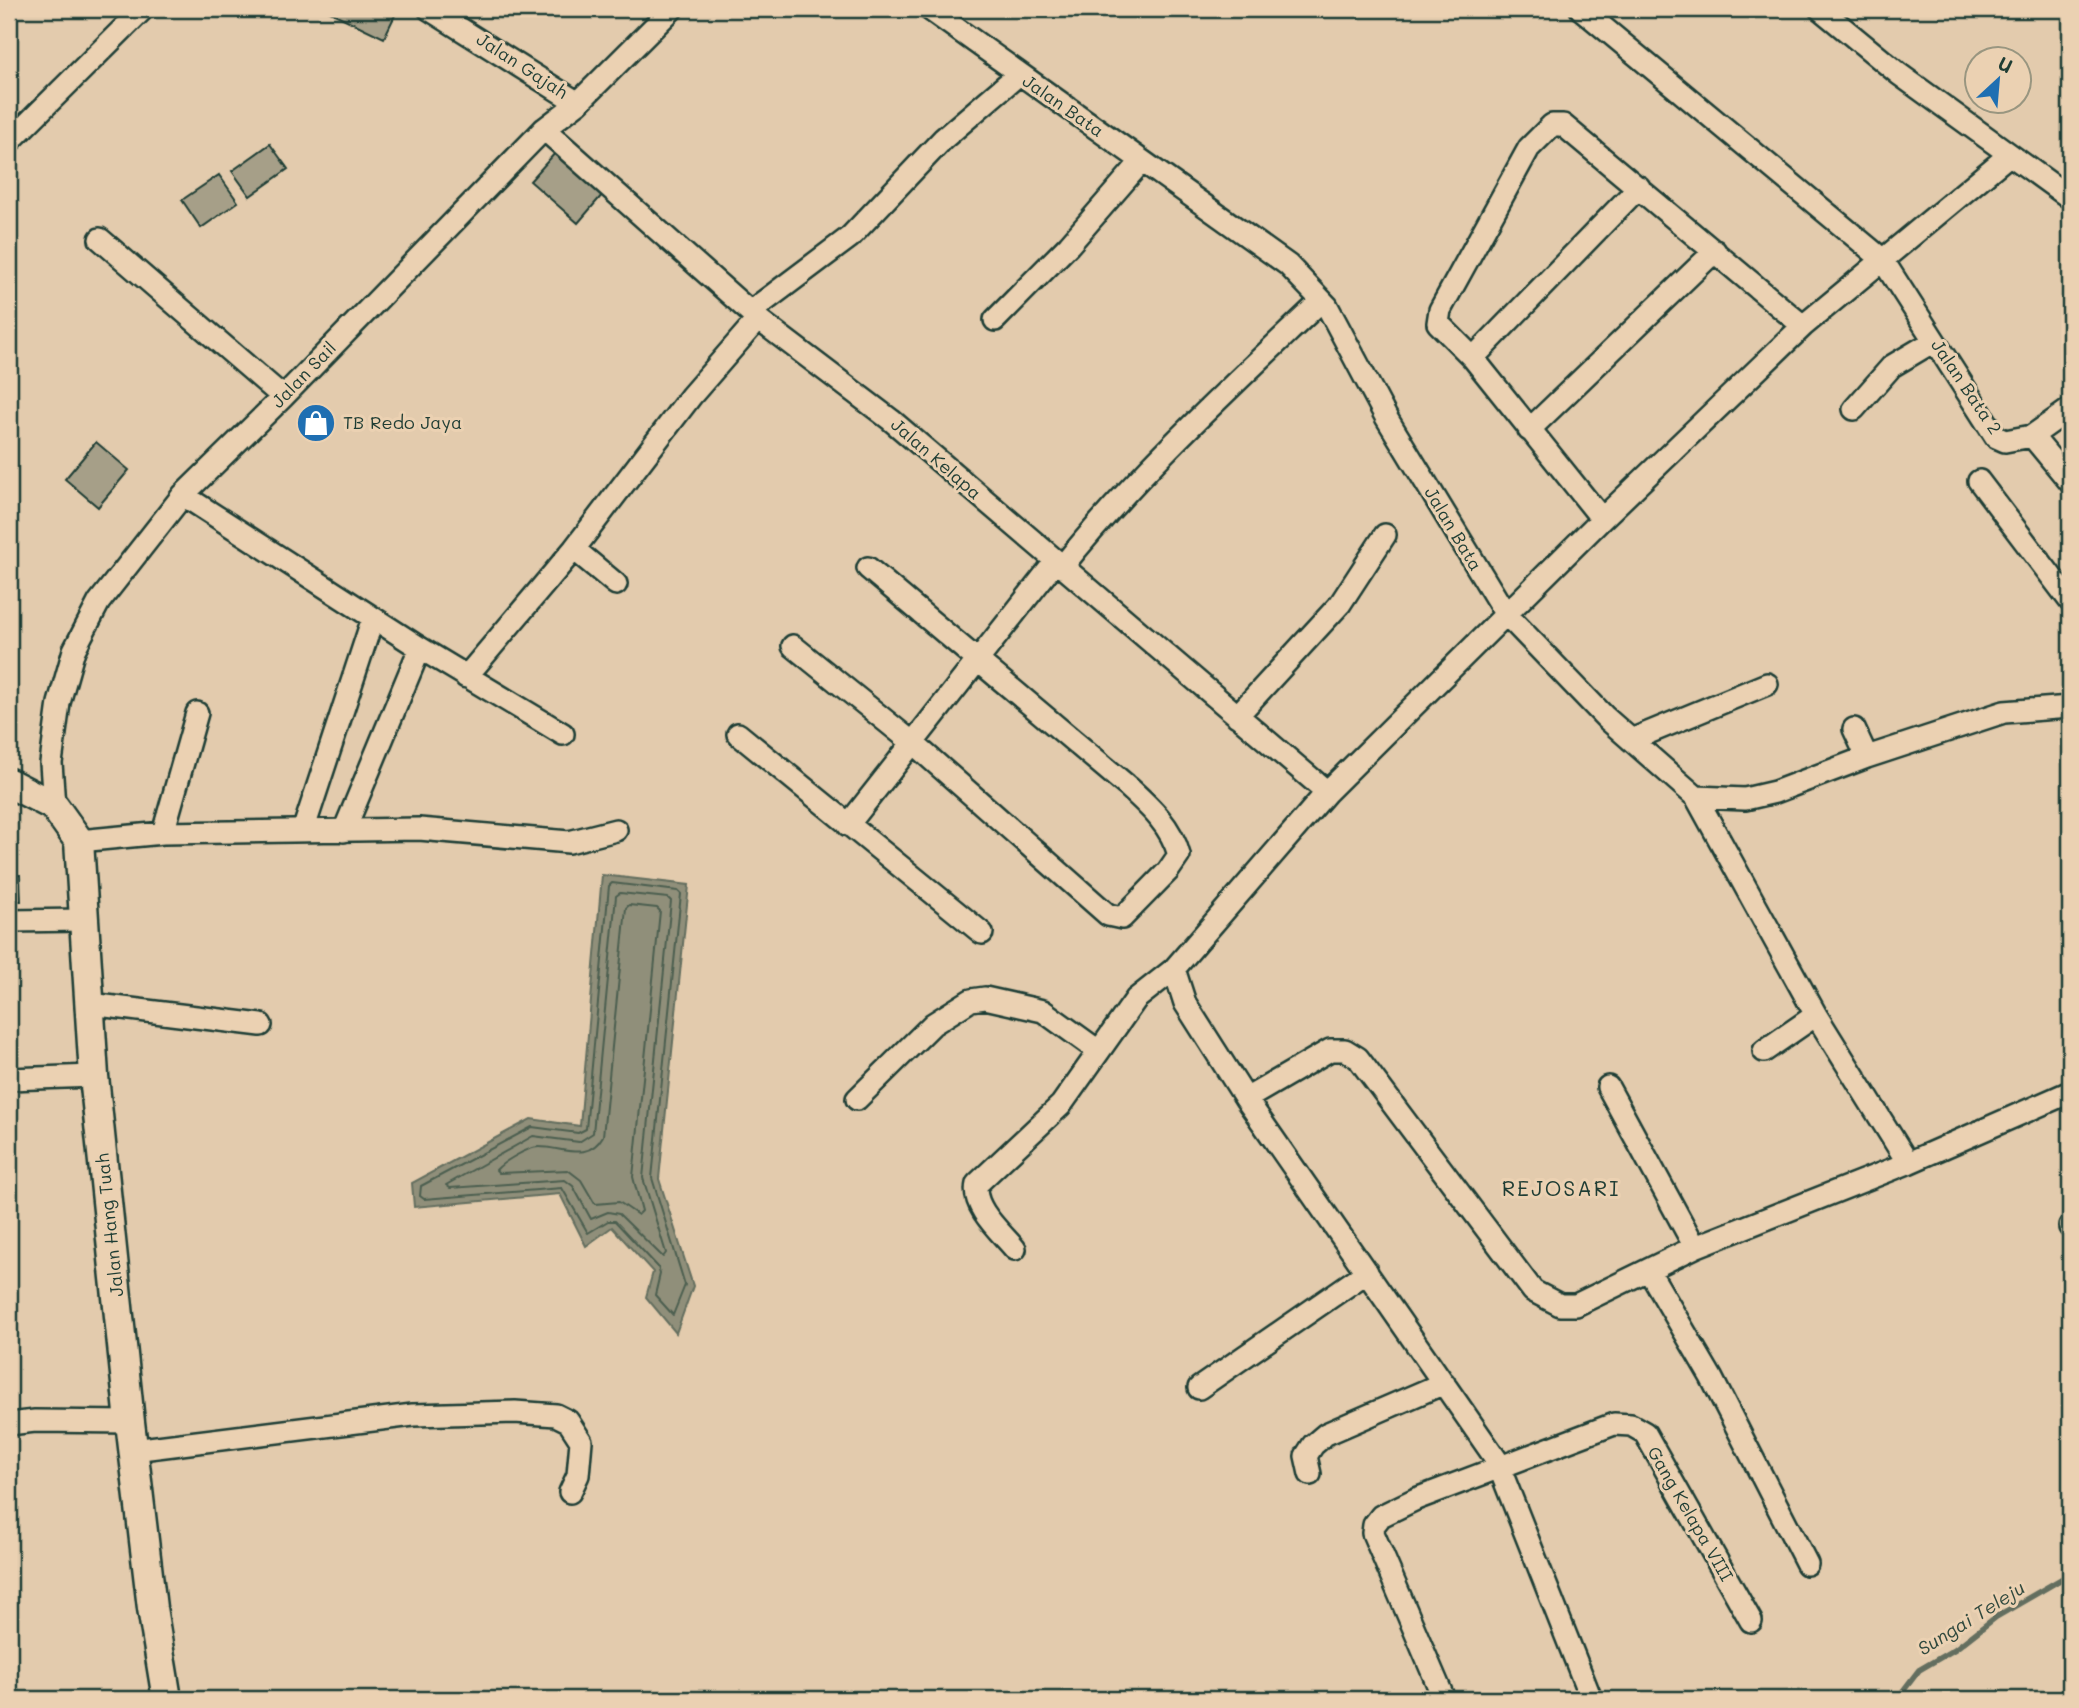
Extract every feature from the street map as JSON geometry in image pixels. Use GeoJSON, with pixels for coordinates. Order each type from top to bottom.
{"type":"FeatureCollection","features":[{"type":"Feature","properties":{"kind":"main road"},"geometry":{"type":"LineString","coordinates":[[9,783],[54,806],[79,841]]}},
{"type":"Feature","properties":{"kind":"main road","name":"Jalan Hang Tuah"},"geometry":{"type":"LineString","coordinates":[[79,841],[94,1076],[133,1450],[152,1608],[167,1699]]}},
{"type":"Feature","properties":{"kind":"street"},"geometry":{"type":"LineString","coordinates":[[9,142],[143,9]]}},
{"type":"Feature","properties":{"kind":"street","name":"Jalan Gajah"},"geometry":{"type":"LineString","coordinates":[[429,9],[578,103]]}},
{"type":"Feature","properties":{"kind":"street","name":"Jalan Sail"},"geometry":{"type":"LineString","coordinates":[[54,806],[51,763],[59,703],[74,650],[99,602],[183,495],[284,397],[544,129],[578,103],[672,9]]}},
{"type":"Feature","properties":{"kind":"street","name":"Jalan Bata"},"geometry":{"type":"LineString","coordinates":[[929,9],[952,16],[1019,74],[1288,265],[1321,301],[1386,417],[1505,613],[1631,740],[1696,797],[1816,1015],[1908,1163]]}},
{"type":"Feature","properties":{"kind":"street","name":"Jalan Bata 2"},"geometry":{"type":"LineString","coordinates":[[1581,9],[1882,259],[1996,437],[2005,441],[2032,436]]}},
{"type":"Feature","properties":{"kind":"street"},"geometry":{"type":"LineString","coordinates":[[1820,9],[1899,74],[2010,155],[2068,192]]}},
{"type":"Feature","properties":{"kind":"street"},"geometry":{"type":"LineString","coordinates":[[466,677],[574,549],[754,316],[850,237],[943,139],[1019,74]]}},
{"type":"Feature","properties":{"kind":"street"},"geometry":{"type":"LineString","coordinates":[[1602,519],[1473,358],[1438,323],[1440,310],[1529,148],[1542,132],[1552,125],[1563,125],[1803,326]]}},
{"type":"Feature","properties":{"kind":"street","name":"Jalan Kelapa"},"geometry":{"type":"LineString","coordinates":[[544,129],[754,316],[891,420],[1327,792]]}},
{"type":"Feature","properties":{"kind":"street"},"geometry":{"type":"LineString","coordinates":[[1016,1248],[986,1214],[975,1193],[977,1184],[1061,1105],[1097,1049],[1136,999],[1174,969],[1327,792],[1602,519],[1803,326],[2010,155]]}},
{"type":"Feature","properties":{"kind":"street"},"geometry":{"type":"LineString","coordinates":[[995,320],[1069,245],[1142,162]]}},
{"type":"Feature","properties":{"kind":"street"},"geometry":{"type":"LineString","coordinates":[[1473,358],[1639,187]]}},
{"type":"Feature","properties":{"kind":"street"},"geometry":{"type":"LineString","coordinates":[[100,239],[284,397]]}},
{"type":"Feature","properties":{"kind":"street"},"geometry":{"type":"LineString","coordinates":[[1529,430],[1714,251]]}},
{"type":"Feature","properties":{"kind":"street"},"geometry":{"type":"LineString","coordinates":[[848,825],[1059,564],[1163,456],[1321,301]]}},
{"type":"Feature","properties":{"kind":"street"},"geometry":{"type":"LineString","coordinates":[[1854,409],[1892,366],[1934,341]]}},
{"type":"Feature","properties":{"kind":"street"},"geometry":{"type":"LineString","coordinates":[[2070,409],[2032,436],[2070,482]]}},
{"type":"Feature","properties":{"kind":"street"},"geometry":{"type":"LineString","coordinates":[[1979,481],[2070,601]]}},
{"type":"Feature","properties":{"kind":"street"},"geometry":{"type":"LineString","coordinates":[[183,495],[466,677],[563,734]]}},
{"type":"Feature","properties":{"kind":"street"},"geometry":{"type":"LineString","coordinates":[[1237,716],[1340,604],[1385,535]]}},
{"type":"Feature","properties":{"kind":"street"},"geometry":{"type":"LineString","coordinates":[[574,549],[616,584]]}},
{"type":"Feature","properties":{"kind":"street"},"geometry":{"type":"LineString","coordinates":[[793,646],[913,743],[1108,915],[1122,918],[1168,871],[1179,855],[1175,840],[1148,805],[980,660],[868,568]]}},
{"type":"Feature","properties":{"kind":"street"},"geometry":{"type":"LineString","coordinates":[[303,831],[373,618]]}},
{"type":"Feature","properties":{"kind":"street"},"geometry":{"type":"LineString","coordinates":[[345,831],[420,648]]}},
{"type":"Feature","properties":{"kind":"street"},"geometry":{"type":"LineString","coordinates":[[1631,740],[1768,684]]}},
{"type":"Feature","properties":{"kind":"street"},"geometry":{"type":"LineString","coordinates":[[1696,797],[1745,799],[2004,712],[2070,707]]}},
{"type":"Feature","properties":{"kind":"street"},"geometry":{"type":"LineString","coordinates":[[163,833],[197,713]]}},
{"type":"Feature","properties":{"kind":"street"},"geometry":{"type":"LineString","coordinates":[[1854,729],[1867,757]]}},
{"type":"Feature","properties":{"kind":"street"},"geometry":{"type":"LineString","coordinates":[[738,734],[982,933]]}},
{"type":"Feature","properties":{"kind":"street"},"geometry":{"type":"LineString","coordinates":[[79,841],[163,833],[419,829],[569,842],[616,830]]}},
{"type":"Feature","properties":{"kind":"street"},"geometry":{"type":"LineString","coordinates":[[9,921],[84,920]]}},
{"type":"Feature","properties":{"kind":"street"},"geometry":{"type":"LineString","coordinates":[[1174,969],[1185,1003],[1499,1467],[1591,1699]]}},
{"type":"Feature","properties":{"kind":"street"},"geometry":{"type":"LineString","coordinates":[[857,1099],[933,1024],[971,1000],[985,998],[1043,1011],[1097,1049]]}},
{"type":"Feature","properties":{"kind":"street"},"geometry":{"type":"LineString","coordinates":[[89,1004],[261,1025]]}},
{"type":"Feature","properties":{"kind":"street"},"geometry":{"type":"LineString","coordinates":[[1764,1051],[1816,1015]]}},
{"type":"Feature","properties":{"kind":"street"},"geometry":{"type":"LineString","coordinates":[[1247,1098],[1329,1050],[1345,1050],[1358,1058],[1533,1291],[1560,1305],[1576,1305],[1695,1247],[1908,1163],[2070,1092]]}},
{"type":"Feature","properties":{"kind":"street"},"geometry":{"type":"LineString","coordinates":[[9,1079],[94,1076]]}},
{"type":"Feature","properties":{"kind":"street"},"geometry":{"type":"LineString","coordinates":[[1608,1087],[1695,1247]]}},
{"type":"Feature","properties":{"kind":"street"},"geometry":{"type":"LineString","coordinates":[[1649,1270],[1711,1377],[1807,1564]]}},
{"type":"Feature","properties":{"kind":"street"},"geometry":{"type":"LineString","coordinates":[[1199,1388],[1367,1272]]}},
{"type":"Feature","properties":{"kind":"street"},"geometry":{"type":"LineString","coordinates":[[1310,1474],[1306,1456],[1313,1445],[1326,1434],[1444,1383]]}},
{"type":"Feature","properties":{"kind":"street"},"geometry":{"type":"LineString","coordinates":[[133,1450],[414,1415],[515,1412],[555,1415],[568,1421],[581,1441],[578,1475],[570,1492]]}},
{"type":"Feature","properties":{"kind":"street"},"geometry":{"type":"LineString","coordinates":[[9,1424],[35,1421],[130,1422]]}},
{"type":"Feature","properties":{"kind":"street","name":"Gang Kelapa VIII"},"geometry":{"type":"LineString","coordinates":[[1444,1699],[1373,1533],[1374,1525],[1381,1516],[1416,1499],[1614,1423],[1631,1425],[1644,1433],[1751,1621]]}},
{"type":"Feature","properties":{"kind":"path"},"geometry":{"type":"LineString","coordinates":[[1771,1699],[1779,1695]]}},
{"type":"Feature","properties":{"kind":"water"},"geometry":{"type":"Polygon","coordinates":[[[602,875],[689,885],[659,1179],[693,1286],[676,1333],[646,1297],[653,1272],[612,1227],[586,1246],[560,1194],[414,1207],[412,1183],[531,1119],[580,1126],[602,875]]]}},
{"type":"Feature","properties":{"kind":"building"},"geometry":{"type":"Polygon","coordinates":[[[324,9],[398,9],[384,38],[324,9]]]}},
{"type":"Feature","properties":{"kind":"building"},"geometry":{"type":"Polygon","coordinates":[[[270,144],[288,169],[250,196],[232,171],[270,144]]]}},
{"type":"Feature","properties":{"kind":"building"},"geometry":{"type":"Polygon","coordinates":[[[556,152],[603,194],[578,223],[530,181],[556,152]]]}},
{"type":"Feature","properties":{"kind":"building"},"geometry":{"type":"Polygon","coordinates":[[[219,175],[238,202],[201,228],[182,200],[219,175]]]}},
{"type":"Feature","properties":{"kind":"building"},"geometry":{"type":"Polygon","coordinates":[[[96,442],[129,470],[98,507],[65,479],[96,442]]]}},
{"type":"Feature","properties":{"kind":"building"},"geometry":{"type":"Polygon","coordinates":[[[9,875],[20,875],[21,901],[9,901],[9,875]]]}},
{"type":"Feature","properties":{"kind":"waterway","name":"Sungai Teleju"},"geometry":{"type":"LineString","coordinates":[[1897,1699],[1919,1670],[1955,1649],[1996,1617],[2070,1574]]}},
{"type":"Feature","properties":{"kind":"place","name":"TB Redo Jaya"},"geometry":{"type":"Point","coordinates":[316,423]}},
{"type":"Feature","properties":{"kind":"district","name":"REJOSARI"},"geometry":{"type":"Point","coordinates":[1561,1189]}}]}
